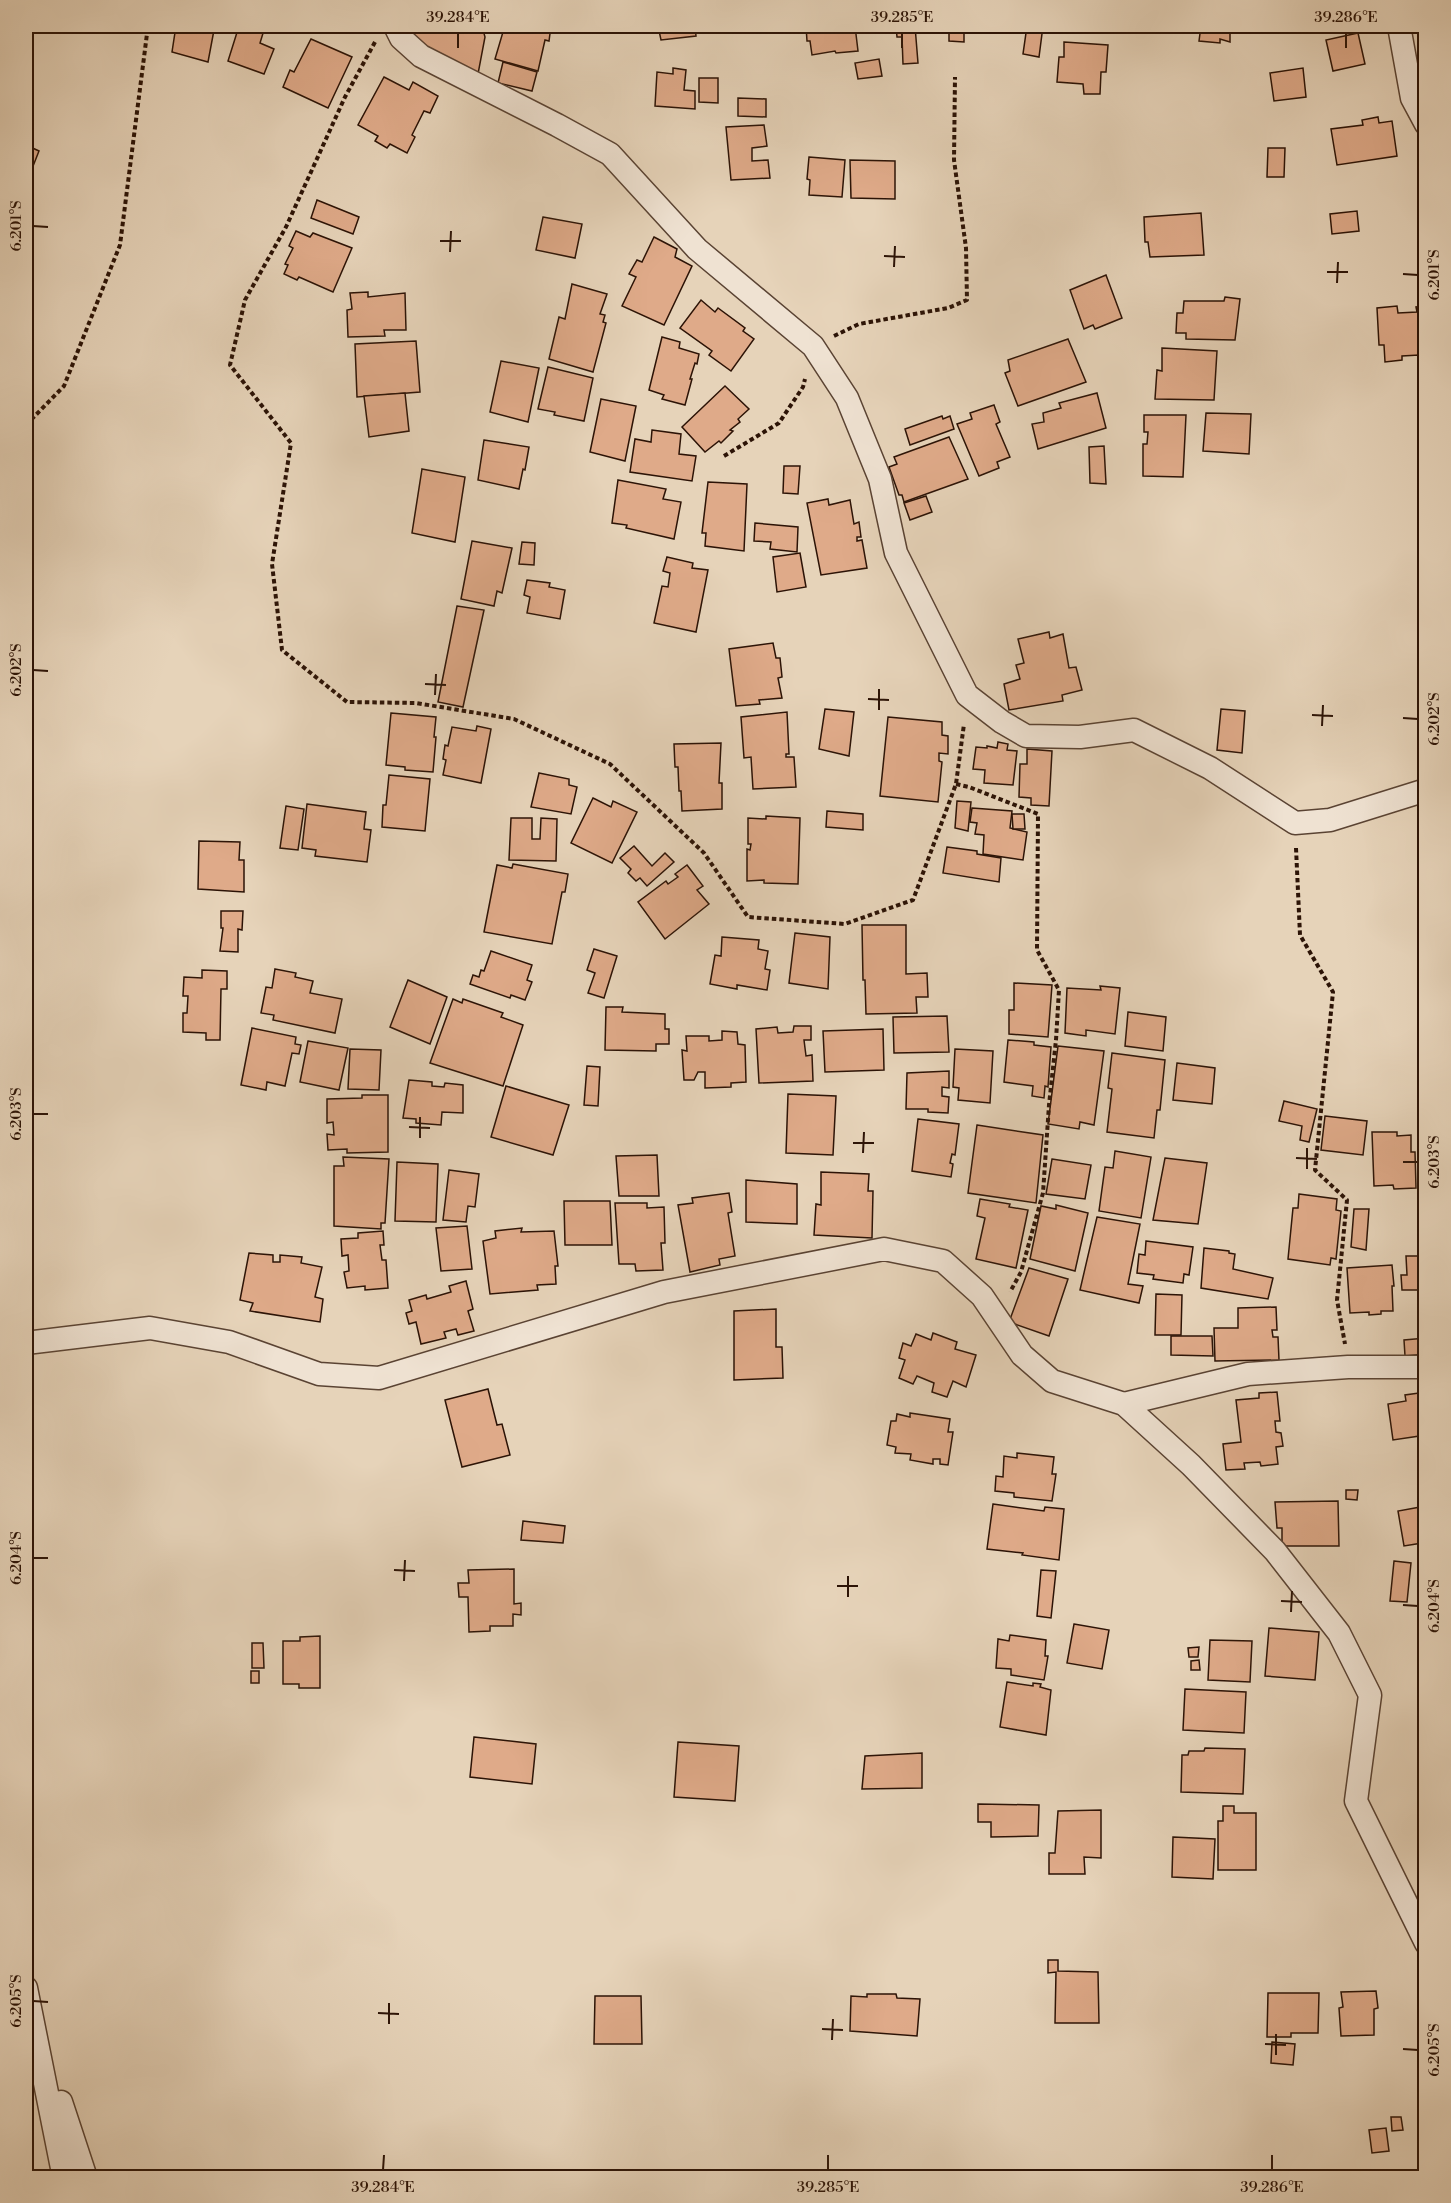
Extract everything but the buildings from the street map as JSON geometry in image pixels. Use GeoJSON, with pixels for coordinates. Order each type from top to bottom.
{"type":"FeatureCollection","features":[{"type":"Feature","properties":{"kind":"street"},"geometry":{"type":"LineString","coordinates":[[1399,26],[1412,98],[1425,124]]}},
{"type":"Feature","properties":{"kind":"street"},"geometry":{"type":"LineString","coordinates":[[386,31],[401,38],[421,56],[610,154],[698,249],[813,346],[847,398],[880,479],[896,554],[967,695],[1002,722],[1026,736],[1080,737],[1134,730],[1210,768],[1295,823],[1330,820],[1425,790]]}},
{"type":"Feature","properties":{"kind":"street"},"geometry":{"type":"LineString","coordinates":[[26,1343],[150,1328],[230,1342],[319,1374],[379,1378],[664,1292],[884,1249],[943,1261],[982,1296],[1022,1355],[1052,1381],[1124,1404],[1191,1465],[1275,1551],[1339,1633],[1370,1695],[1356,1801],[1425,1943]]}},
{"type":"Feature","properties":{"kind":"street"},"geometry":{"type":"LineString","coordinates":[[1124,1404],[1248,1374],[1348,1367],[1425,1367]]}},
{"type":"Feature","properties":{"kind":"street"},"geometry":{"type":"LineString","coordinates":[[26,1988],[64,2178]]}},
{"type":"Feature","properties":{"kind":"street"},"geometry":{"type":"LineString","coordinates":[[39,2050],[58,2095],[86,2178]]}},
{"type":"Feature","properties":{"kind":"path"},"geometry":{"type":"LineString","coordinates":[[26,425],[64,386],[120,245],[148,26]]}},
{"type":"Feature","properties":{"kind":"path"},"geometry":{"type":"LineString","coordinates":[[386,31],[345,97],[286,227],[245,300],[230,365],[291,443],[272,564],[282,650],[347,702],[416,703],[514,719],[610,764],[704,853],[748,917],[845,924],[913,900],[956,784],[967,695]]}},
{"type":"Feature","properties":{"kind":"path"},"geometry":{"type":"LineString","coordinates":[[724,456],[779,423],[803,387],[813,346],[859,324],[948,308],[967,300],[966,248],[954,160],[955,77]]}},
{"type":"Feature","properties":{"kind":"path"},"geometry":{"type":"LineString","coordinates":[[956,784],[1038,814],[1037,950],[1059,990],[1043,1193],[1021,1272],[1007,1297],[1000,1321]]}},
{"type":"Feature","properties":{"kind":"path"},"geometry":{"type":"LineString","coordinates":[[1295,823],[1300,935],[1333,992],[1315,1170],[1347,1200],[1337,1300],[1348,1367]]}}]}
